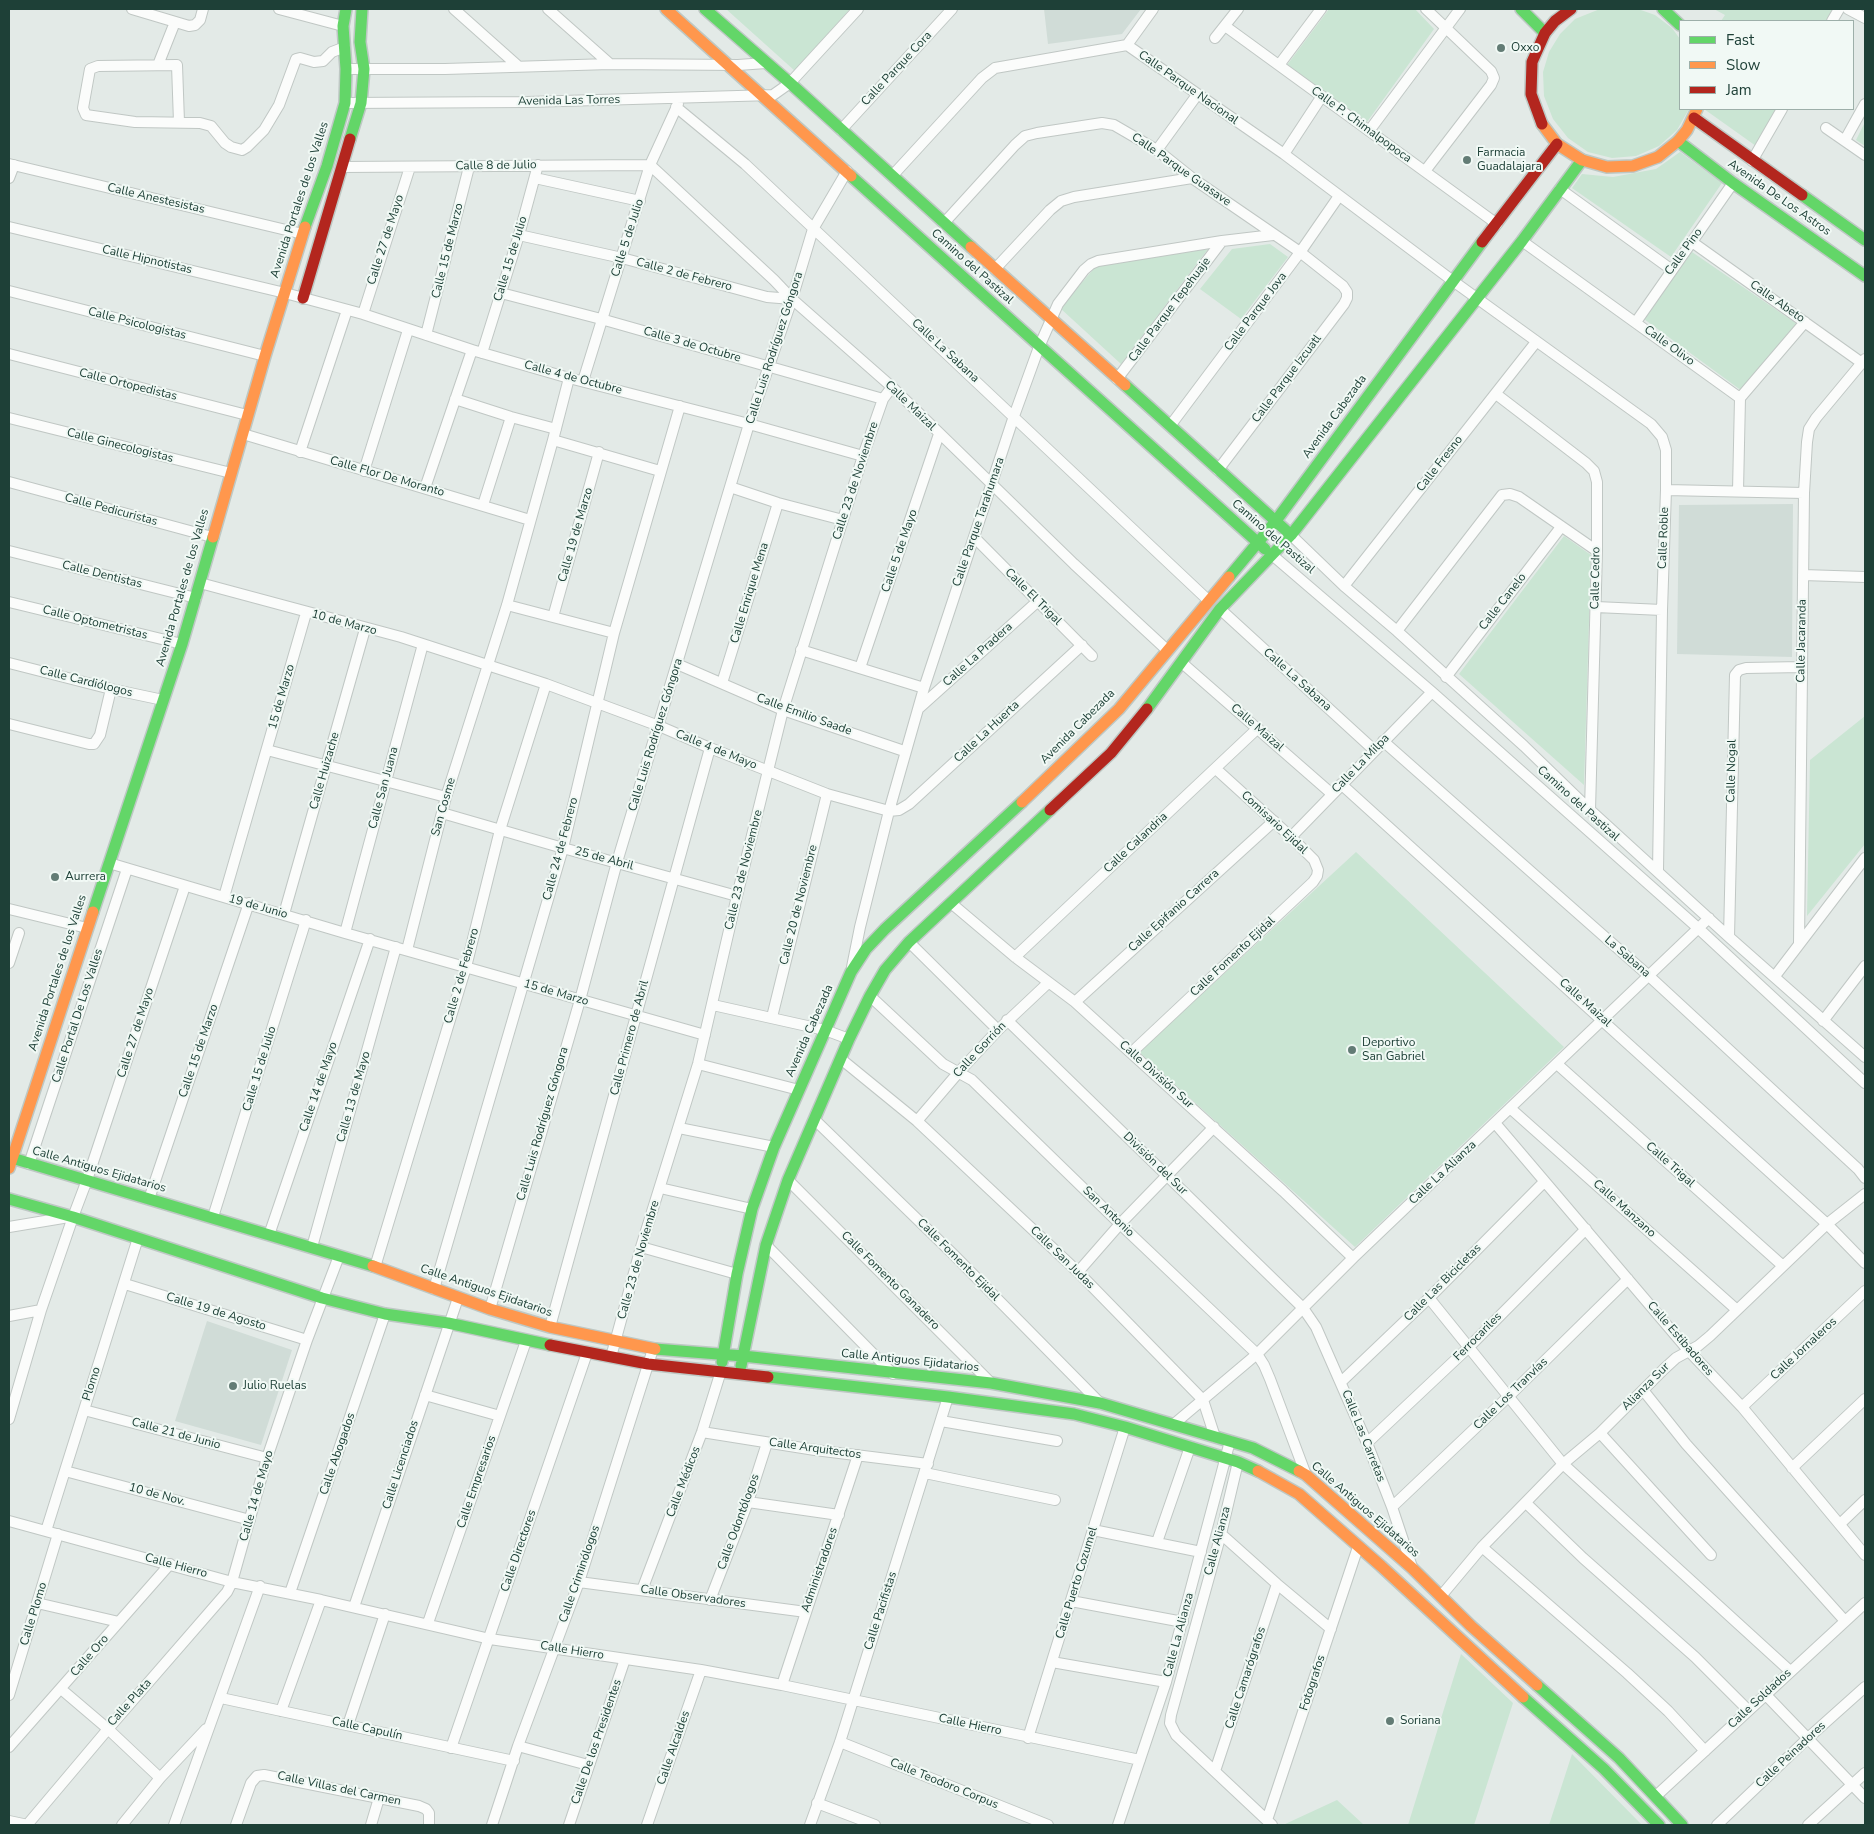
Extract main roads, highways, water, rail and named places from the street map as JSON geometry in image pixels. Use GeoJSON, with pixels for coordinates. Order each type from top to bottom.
{"type":"FeatureCollection","features":[{"type":"Feature","properties":{"kind":"place","name":"Oxxo"},"geometry":{"type":"Point","coordinates":[1501,48]}},
{"type":"Feature","properties":{"kind":"place","name":"Farmacia Guadalajara"},"geometry":{"type":"Point","coordinates":[1467,160]}},
{"type":"Feature","properties":{"kind":"place","name":"Aurrera"},"geometry":{"type":"Point","coordinates":[55,877]}},
{"type":"Feature","properties":{"kind":"place","name":"Deportivo San Gabriel"},"geometry":{"type":"Point","coordinates":[1352,1050]}},
{"type":"Feature","properties":{"kind":"place","name":"Julio Ruelas"},"geometry":{"type":"Point","coordinates":[233,1386]}},
{"type":"Feature","properties":{"kind":"place","name":"Soriana"},"geometry":{"type":"Point","coordinates":[1390,1721]}}]}
